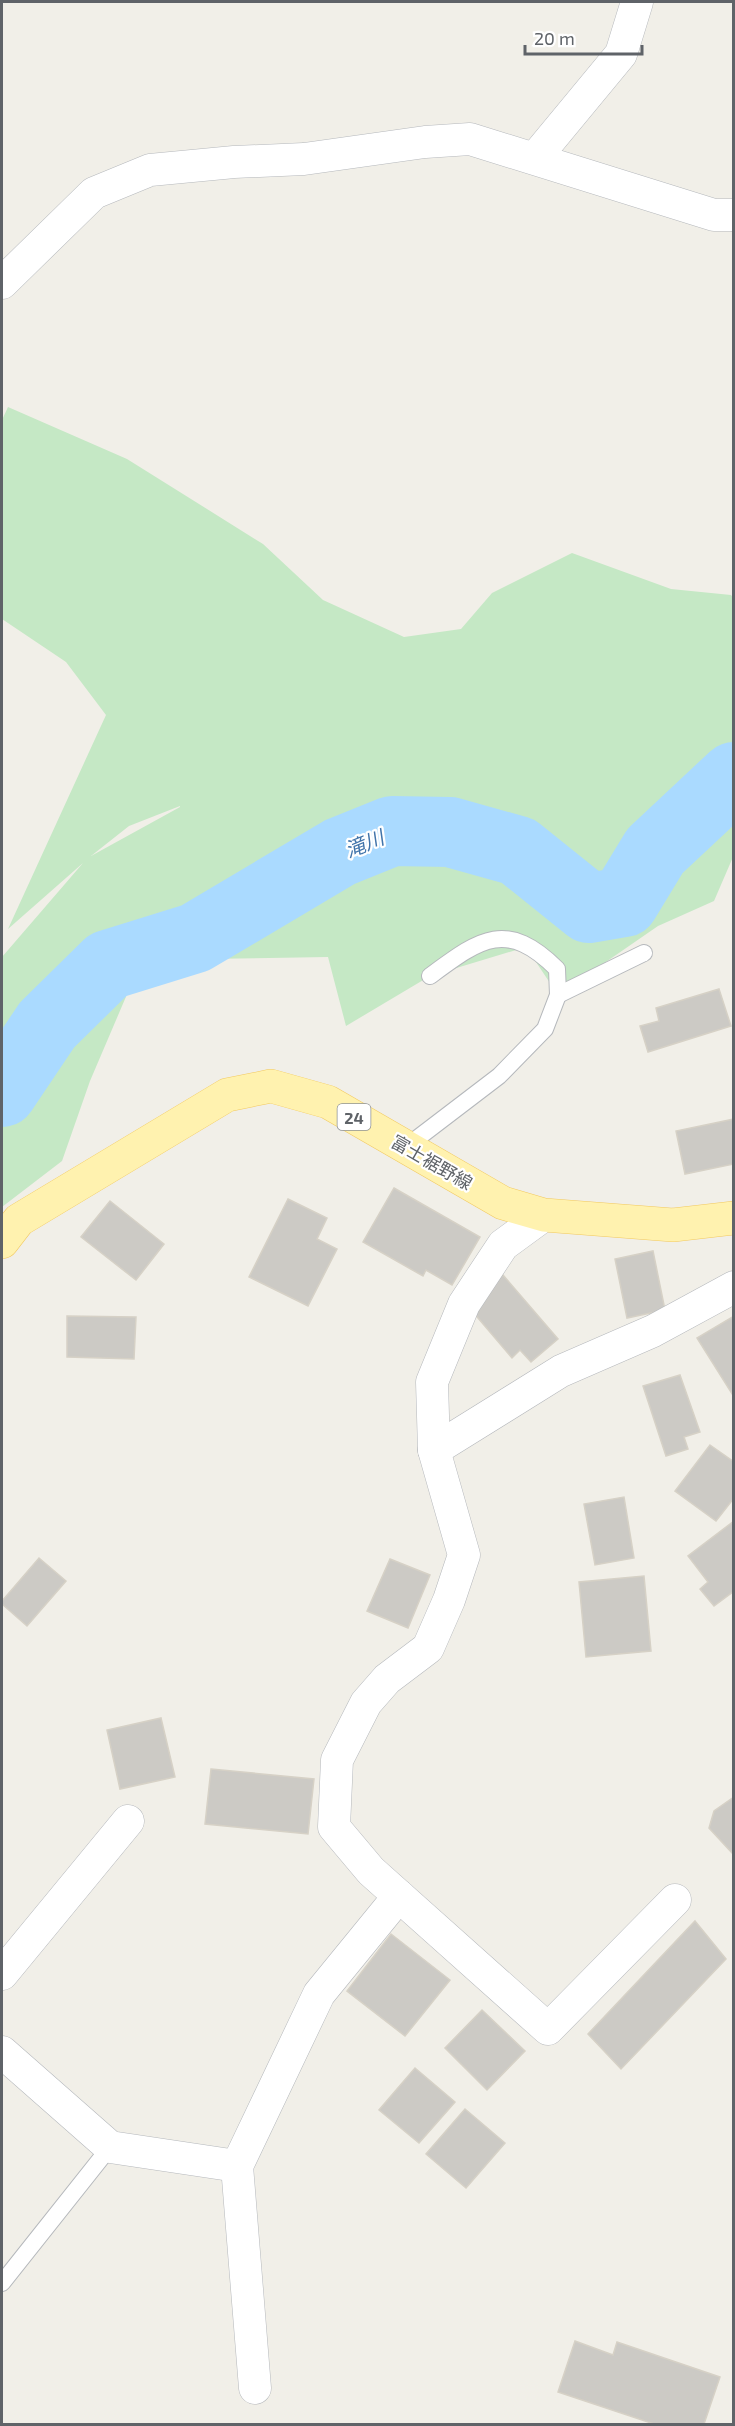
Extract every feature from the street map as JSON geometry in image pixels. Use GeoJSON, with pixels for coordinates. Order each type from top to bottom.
{"type":"FeatureCollection","features":[{"type":"Feature","properties":{"kind":"main road","name":"富士裾野線"},"geometry":{"type":"LineString","coordinates":[[2,1242],[19,1220],[227,1095],[271,1086],[328,1102],[503,1203],[544,1215],[674,1225],[734,1218]]}},
{"type":"Feature","properties":{"kind":"street"},"geometry":{"type":"LineString","coordinates":[[535,158],[621,54],[636,2]]}},
{"type":"Feature","properties":{"kind":"street"},"geometry":{"type":"LineString","coordinates":[[2,283],[94,193],[150,170],[234,162],[304,159],[425,142],[470,139],[714,215],[734,215]]}},
{"type":"Feature","properties":{"kind":"street"},"geometry":{"type":"LineString","coordinates":[[544,1215],[503,1245],[464,1304],[432,1382],[434,1450],[464,1555],[449,1600],[428,1648],[387,1679],[366,1703],[337,1760],[334,1827],[371,1871],[548,2030],[675,1900]]}},
{"type":"Feature","properties":{"kind":"street"},"geometry":{"type":"LineString","coordinates":[[434,1450],[561,1371],[653,1330],[734,1287]]}},
{"type":"Feature","properties":{"kind":"street"},"geometry":{"type":"LineString","coordinates":[[2,1974],[129,1821]]}},
{"type":"Feature","properties":{"kind":"street"},"geometry":{"type":"LineString","coordinates":[[255,2388],[237,2166],[319,1995],[399,1896]]}},
{"type":"Feature","properties":{"kind":"street"},"geometry":{"type":"LineString","coordinates":[[2,2052],[110,2147],[237,2166]]}},
{"type":"Feature","properties":{"kind":"lane"},"geometry":{"type":"LineString","coordinates":[[406,1147],[500,1076],[545,1029],[558,995],[557,969],[544,955],[513,940],[490,938],[464,950],[430,976]]}},
{"type":"Feature","properties":{"kind":"lane"},"geometry":{"type":"LineString","coordinates":[[558,995],[644,953]]}},
{"type":"Feature","properties":{"kind":"lane"},"geometry":{"type":"LineString","coordinates":[[2,2283],[110,2147]]}},
{"type":"Feature","properties":{"kind":"green space"},"geometry":{"type":"Polygon","coordinates":[[[8,407],[127,459],[263,544],[323,600],[404,637],[461,629],[492,593],[572,553],[671,589],[731,595],[734,599],[733,857],[714,901],[658,926],[558,995],[526,947],[430,976],[346,1026],[328,957],[201,959],[128,992],[90,1081],[62,1161],[2,1207],[2,957],[83,863],[8,929],[106,715],[66,662],[2,619],[2,420],[8,407]],[[180,807],[129,826],[91,856],[180,807]]]}},
{"type":"Feature","properties":{"kind":"building"},"geometry":{"type":"Polygon","coordinates":[[[719,989],[731,1026],[648,1052],[640,1026],[659,1021],[656,1008],[719,989]]]}},
{"type":"Feature","properties":{"kind":"building"},"geometry":{"type":"Polygon","coordinates":[[[734,1119],[734,1164],[685,1174],[676,1131],[734,1119]]]}},
{"type":"Feature","properties":{"kind":"building"},"geometry":{"type":"Polygon","coordinates":[[[394,1188],[480,1237],[452,1285],[426,1270],[423,1276],[363,1242],[394,1188]]]}},
{"type":"Feature","properties":{"kind":"building"},"geometry":{"type":"Polygon","coordinates":[[[288,1199],[327,1218],[317,1239],[337,1249],[308,1306],[249,1277],[288,1199]]]}},
{"type":"Feature","properties":{"kind":"building"},"geometry":{"type":"Polygon","coordinates":[[[110,1201],[164,1244],[136,1280],[81,1237],[110,1201]]]}},
{"type":"Feature","properties":{"kind":"building"},"geometry":{"type":"Polygon","coordinates":[[[653,1251],[665,1310],[627,1318],[615,1259],[653,1251]]]}},
{"type":"Feature","properties":{"kind":"building"},"geometry":{"type":"Polygon","coordinates":[[[503,1275],[558,1339],[531,1362],[520,1350],[512,1358],[467,1305],[503,1275]]]}},
{"type":"Feature","properties":{"kind":"building"},"geometry":{"type":"Polygon","coordinates":[[[67,1316],[136,1317],[134,1359],[67,1357],[67,1316]]]}},
{"type":"Feature","properties":{"kind":"building"},"geometry":{"type":"Polygon","coordinates":[[[734,1316],[734,1397],[697,1338],[734,1316]]]}},
{"type":"Feature","properties":{"kind":"building"},"geometry":{"type":"Polygon","coordinates":[[[680,1375],[700,1432],[684,1437],[688,1449],[666,1456],[643,1386],[680,1375]]]}},
{"type":"Feature","properties":{"kind":"building"},"geometry":{"type":"Polygon","coordinates":[[[710,1445],[734,1462],[734,1498],[716,1521],[675,1491],[710,1445]]]}},
{"type":"Feature","properties":{"kind":"building"},"geometry":{"type":"Polygon","coordinates":[[[624,1497],[634,1558],[595,1565],[584,1504],[624,1497]]]}},
{"type":"Feature","properties":{"kind":"building"},"geometry":{"type":"Polygon","coordinates":[[[734,1521],[734,1591],[714,1606],[700,1589],[708,1582],[688,1556],[734,1521]]]}},
{"type":"Feature","properties":{"kind":"building"},"geometry":{"type":"Polygon","coordinates":[[[39,1558],[66,1581],[27,1626],[2,1604],[2,1601],[39,1558]]]}},
{"type":"Feature","properties":{"kind":"building"},"geometry":{"type":"Polygon","coordinates":[[[390,1559],[430,1575],[408,1628],[367,1611],[390,1559]]]}},
{"type":"Feature","properties":{"kind":"building"},"geometry":{"type":"Polygon","coordinates":[[[644,1576],[651,1651],[586,1657],[579,1582],[644,1576]]]}},
{"type":"Feature","properties":{"kind":"building"},"geometry":{"type":"Polygon","coordinates":[[[161,1718],[175,1777],[120,1789],[107,1730],[161,1718]]]}},
{"type":"Feature","properties":{"kind":"building"},"geometry":{"type":"Polygon","coordinates":[[[211,1769],[314,1779],[308,1834],[205,1824],[211,1769]]]}},
{"type":"Feature","properties":{"kind":"building"},"geometry":{"type":"Polygon","coordinates":[[[734,1797],[734,1855],[709,1828],[714,1811],[734,1797]]]}},
{"type":"Feature","properties":{"kind":"building"},"geometry":{"type":"Polygon","coordinates":[[[695,1921],[726,1959],[621,2069],[588,2034],[695,1921]]]}},
{"type":"Feature","properties":{"kind":"building"},"geometry":{"type":"Polygon","coordinates":[[[391,1934],[450,1980],[405,2036],[347,1991],[391,1934]]]}},
{"type":"Feature","properties":{"kind":"building"},"geometry":{"type":"Polygon","coordinates":[[[482,2010],[525,2051],[487,2090],[445,2048],[482,2010]]]}},
{"type":"Feature","properties":{"kind":"building"},"geometry":{"type":"Polygon","coordinates":[[[415,2068],[455,2102],[419,2143],[379,2110],[415,2068]]]}},
{"type":"Feature","properties":{"kind":"building"},"geometry":{"type":"Polygon","coordinates":[[[465,2109],[505,2143],[466,2188],[426,2154],[465,2109]]]}},
{"type":"Feature","properties":{"kind":"building"},"geometry":{"type":"Polygon","coordinates":[[[575,2341],[613,2355],[617,2342],[720,2377],[704,2424],[654,2424],[558,2392],[575,2341]]]}},
{"type":"Feature","properties":{"kind":"waterway","name":"滝川"},"geometry":{"type":"LineString","coordinates":[[2,1092],[47,1025],[108,965],[195,938],[340,852],[392,831],[450,832],[518,851],[589,908],[624,902],[655,851],[734,777]]}}]}
